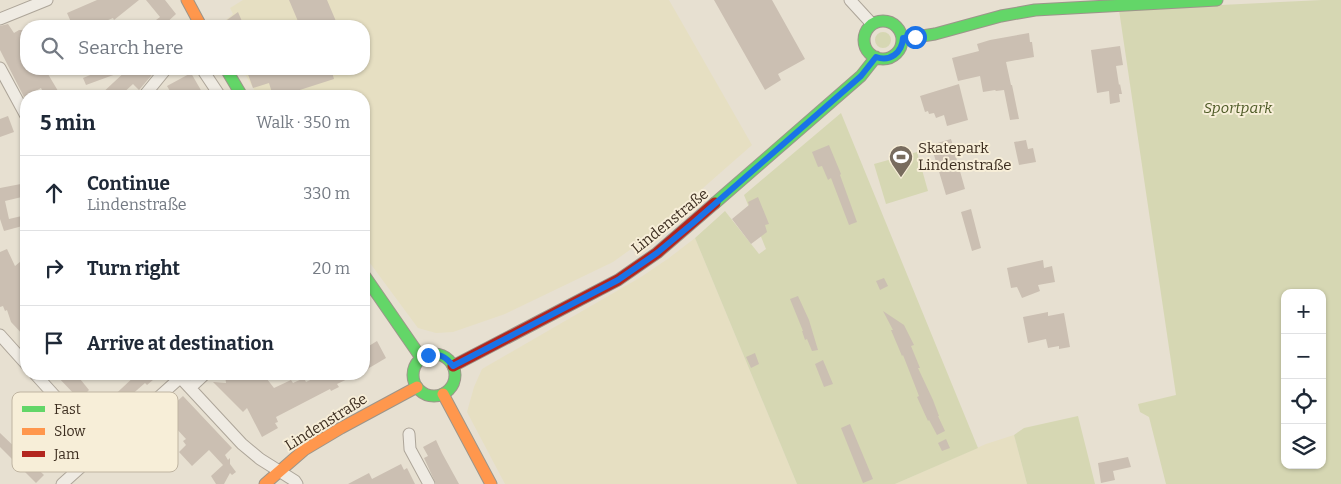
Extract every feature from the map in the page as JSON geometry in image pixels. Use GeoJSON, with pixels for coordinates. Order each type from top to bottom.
{"type":"FeatureCollection","features":[{"type":"Feature","properties":{"kind":"street"},"geometry":{"type":"LineString","coordinates":[[0,19],[47,0]]}},
{"type":"Feature","properties":{"kind":"street"},"geometry":{"type":"LineString","coordinates":[[187,0],[198,20]]}},
{"type":"Feature","properties":{"kind":"street"},"geometry":{"type":"LineString","coordinates":[[850,0],[872,24]]}},
{"type":"Feature","properties":{"kind":"street"},"geometry":{"type":"LineString","coordinates":[[903,38],[935,34],[1001,16],[1034,10],[1217,0]]}},
{"type":"Feature","properties":{"kind":"street"},"geometry":{"type":"LineString","coordinates":[[882,20],[892,22],[900,29],[903,38],[901,48],[894,55],[886,59],[876,57],[869,52],[864,40],[866,30],[872,24],[882,20]]}},
{"type":"Feature","properties":{"kind":"street","name":"Lindenstraße"},"geometry":{"type":"LineString","coordinates":[[453,366],[618,280],[657,253],[861,76],[876,57]]}},
{"type":"Feature","properties":{"kind":"street"},"geometry":{"type":"LineString","coordinates":[[0,68],[20,105]]}},
{"type":"Feature","properties":{"kind":"street"},"geometry":{"type":"LineString","coordinates":[[149,90],[161,75]]}},
{"type":"Feature","properties":{"kind":"street"},"geometry":{"type":"LineString","coordinates":[[206,75],[216,90]]}},
{"type":"Feature","properties":{"kind":"street"},"geometry":{"type":"LineString","coordinates":[[230,75],[238,90]]}},
{"type":"Feature","properties":{"kind":"street"},"geometry":{"type":"LineString","coordinates":[[370,284],[422,359]]}},
{"type":"Feature","properties":{"kind":"street"},"geometry":{"type":"LineString","coordinates":[[0,335],[20,357]]}},
{"type":"Feature","properties":{"kind":"street"},"geometry":{"type":"LineString","coordinates":[[436,354],[443,356],[453,366],[455,379],[449,391],[432,396],[417,387],[413,377],[414,372],[418,362],[428,355],[436,354]]}},
{"type":"Feature","properties":{"kind":"street"},"geometry":{"type":"LineString","coordinates":[[40,380],[51,392]]}},
{"type":"Feature","properties":{"kind":"street"},"geometry":{"type":"LineString","coordinates":[[162,392],[175,380]]}},
{"type":"Feature","properties":{"kind":"street"},"geometry":{"type":"LineString","coordinates":[[183,380],[242,444],[260,459],[297,484]]}},
{"type":"Feature","properties":{"kind":"street"},"geometry":{"type":"LineString","coordinates":[[190,388],[199,380]]}},
{"type":"Feature","properties":{"kind":"street","name":"Lindenstraße"},"geometry":{"type":"LineString","coordinates":[[265,484],[304,450],[417,387]]}},
{"type":"Feature","properties":{"kind":"street"},"geometry":{"type":"LineString","coordinates":[[443,394],[491,484]]}},
{"type":"Feature","properties":{"kind":"street"},"geometry":{"type":"LineString","coordinates":[[409,434],[410,449],[429,484]]}},
{"type":"Feature","properties":{"kind":"street"},"geometry":{"type":"LineString","coordinates":[[63,484],[76,472]]}},
{"type":"Feature","properties":{"kind":"shaded area"},"geometry":{"type":"Polygon","coordinates":[[[243,0],[669,0],[752,145],[645,239],[613,262],[505,314],[453,332],[436,333],[418,328],[370,263],[370,90],[254,90],[246,75],[370,75],[370,20],[226,20],[233,14],[230,8],[243,0]]]}},
{"type":"Feature","properties":{"kind":"shaded area"},"geometry":{"type":"Polygon","coordinates":[[[695,238],[797,484],[505,484],[467,412],[474,387],[482,369],[641,277],[695,238]]]}},
{"type":"Feature","properties":{"kind":"shaded area"},"geometry":{"type":"Polygon","coordinates":[[[1014,435],[1027,484],[895,484],[986,444],[1014,435]]]}},
{"type":"Feature","properties":{"kind":"green space","name":"Sportpark"},"geometry":{"type":"Polygon","coordinates":[[[1341,0],[1341,484],[1166,484],[1149,417],[1140,412],[1138,404],[1176,395],[1119,10],[1341,0]]]}},
{"type":"Feature","properties":{"kind":"green space"},"geometry":{"type":"Polygon","coordinates":[[[880,32],[886,32],[891,37],[889,46],[880,48],[875,43],[875,37],[880,32]]]}},
{"type":"Feature","properties":{"kind":"green space"},"geometry":{"type":"Polygon","coordinates":[[[841,113],[978,448],[895,484],[797,484],[695,238],[725,211],[759,254],[766,249],[744,195],[841,113]]]}},
{"type":"Feature","properties":{"kind":"green space","name":"Skatepark Lindenstraße"},"geometry":{"type":"Polygon","coordinates":[[[917,152],[928,191],[886,204],[874,164],[917,152]]]}},
{"type":"Feature","properties":{"kind":"green space"},"geometry":{"type":"Polygon","coordinates":[[[1078,416],[1095,484],[1027,484],[1014,435],[1024,428],[1078,416]]]}},
{"type":"Feature","properties":{"kind":"building"},"geometry":{"type":"Polygon","coordinates":[[[97,0],[139,0],[114,20],[113,18],[108,20],[70,20],[67,13],[97,0]]]}},
{"type":"Feature","properties":{"kind":"building"},"geometry":{"type":"Polygon","coordinates":[[[146,0],[165,0],[176,14],[170,20],[156,20],[160,17],[146,0]]]}},
{"type":"Feature","properties":{"kind":"building"},"geometry":{"type":"Polygon","coordinates":[[[289,0],[327,0],[335,20],[297,20],[289,0]]]}},
{"type":"Feature","properties":{"kind":"building"},"geometry":{"type":"Polygon","coordinates":[[[714,0],[772,0],[805,59],[778,74],[781,80],[765,90],[714,0]]]}},
{"type":"Feature","properties":{"kind":"building"},"geometry":{"type":"Polygon","coordinates":[[[238,12],[241,20],[227,20],[238,12]]]}},
{"type":"Feature","properties":{"kind":"building"},"geometry":{"type":"Polygon","coordinates":[[[8,24],[14,33],[20,30],[20,75],[49,75],[57,90],[42,90],[41,88],[37,90],[20,90],[0,50],[0,26],[8,24]]]}},
{"type":"Feature","properties":{"kind":"building"},"geometry":{"type":"Polygon","coordinates":[[[1029,33],[1034,57],[1006,62],[1019,119],[1010,120],[1004,90],[983,92],[980,76],[958,81],[952,58],[979,51],[977,44],[1029,33]]]}},
{"type":"Feature","properties":{"kind":"building"},"geometry":{"type":"Polygon","coordinates":[[[1120,46],[1123,65],[1116,66],[1122,94],[1119,94],[1120,102],[1110,104],[1109,91],[1097,93],[1091,50],[1120,46]]]}},
{"type":"Feature","properties":{"kind":"building"},"geometry":{"type":"Polygon","coordinates":[[[90,75],[113,75],[86,85],[83,78],[90,75]]]}},
{"type":"Feature","properties":{"kind":"building"},"geometry":{"type":"Polygon","coordinates":[[[122,75],[152,75],[139,90],[133,84],[126,90],[105,90],[122,75]]]}},
{"type":"Feature","properties":{"kind":"building"},"geometry":{"type":"Polygon","coordinates":[[[187,75],[192,75],[201,90],[169,90],[167,86],[187,75]]]}},
{"type":"Feature","properties":{"kind":"building"},"geometry":{"type":"Polygon","coordinates":[[[248,75],[333,75],[334,79],[300,90],[271,90],[269,83],[253,88],[248,75]]]}},
{"type":"Feature","properties":{"kind":"building"},"geometry":{"type":"Polygon","coordinates":[[[959,84],[968,120],[947,126],[944,115],[936,118],[934,113],[929,114],[928,111],[925,112],[920,96],[959,84]]]}},
{"type":"Feature","properties":{"kind":"building"},"geometry":{"type":"Polygon","coordinates":[[[8,116],[14,132],[0,137],[0,119],[8,116]]]}},
{"type":"Feature","properties":{"kind":"building"},"geometry":{"type":"Polygon","coordinates":[[[951,139],[965,189],[946,195],[931,145],[951,139]]]}},
{"type":"Feature","properties":{"kind":"building"},"geometry":{"type":"Polygon","coordinates":[[[1026,140],[1028,149],[1033,148],[1036,162],[1019,165],[1014,142],[1026,140]]]}},
{"type":"Feature","properties":{"kind":"building"},"geometry":{"type":"Polygon","coordinates":[[[829,145],[857,222],[849,225],[831,178],[828,180],[822,166],[818,167],[812,152],[829,145]]]}},
{"type":"Feature","properties":{"kind":"building"},"geometry":{"type":"Polygon","coordinates":[[[20,184],[20,197],[5,201],[9,219],[20,216],[20,227],[4,231],[0,219],[0,188],[20,184]]]}},
{"type":"Feature","properties":{"kind":"building"},"geometry":{"type":"Polygon","coordinates":[[[758,197],[769,224],[765,225],[767,232],[751,244],[732,219],[749,205],[748,202],[758,197]]]}},
{"type":"Feature","properties":{"kind":"building"},"geometry":{"type":"Polygon","coordinates":[[[971,209],[981,248],[972,251],[961,212],[971,209]]]}},
{"type":"Feature","properties":{"kind":"building"},"geometry":{"type":"Polygon","coordinates":[[[7,249],[15,266],[20,262],[20,332],[11,322],[7,310],[5,311],[3,306],[0,307],[0,252],[7,249]]]}},
{"type":"Feature","properties":{"kind":"building"},"geometry":{"type":"Polygon","coordinates":[[[1043,260],[1044,268],[1052,266],[1055,282],[1038,285],[1040,291],[1022,298],[1017,287],[1011,288],[1007,268],[1043,260]]]}},
{"type":"Feature","properties":{"kind":"building"},"geometry":{"type":"Polygon","coordinates":[[[884,278],[888,286],[880,290],[876,281],[884,278]]]}},
{"type":"Feature","properties":{"kind":"building"},"geometry":{"type":"Polygon","coordinates":[[[798,296],[809,320],[818,350],[812,351],[807,339],[805,340],[790,299],[798,296]]]}},
{"type":"Feature","properties":{"kind":"building"},"geometry":{"type":"Polygon","coordinates":[[[883,311],[904,325],[914,345],[911,346],[920,368],[918,368],[945,431],[937,435],[917,397],[919,396],[903,355],[883,311]]]}},
{"type":"Feature","properties":{"kind":"building"},"geometry":{"type":"Polygon","coordinates":[[[1048,312],[1048,316],[1064,313],[1070,347],[1048,348],[1046,339],[1028,343],[1023,317],[1048,312]]]}},
{"type":"Feature","properties":{"kind":"building"},"geometry":{"type":"Polygon","coordinates":[[[377,341],[386,358],[370,367],[370,345],[377,341]]]}},
{"type":"Feature","properties":{"kind":"building"},"geometry":{"type":"Polygon","coordinates":[[[755,353],[759,364],[751,368],[746,357],[755,353]]]}},
{"type":"Feature","properties":{"kind":"building"},"geometry":{"type":"Polygon","coordinates":[[[823,360],[833,384],[824,387],[815,364],[823,360]]]}},
{"type":"Feature","properties":{"kind":"building"},"geometry":{"type":"Polygon","coordinates":[[[61,380],[81,380],[89,390],[87,392],[72,392],[61,380]]]}},
{"type":"Feature","properties":{"kind":"building"},"geometry":{"type":"Polygon","coordinates":[[[131,380],[153,380],[147,385],[145,383],[135,392],[118,392],[131,380]]]}},
{"type":"Feature","properties":{"kind":"building"},"geometry":{"type":"Polygon","coordinates":[[[226,380],[268,380],[274,388],[291,380],[293,383],[300,380],[305,380],[306,382],[310,380],[345,380],[337,384],[339,387],[331,391],[330,389],[276,417],[278,422],[275,423],[278,428],[262,437],[247,408],[243,412],[213,382],[226,383],[226,380]]]}},
{"type":"Feature","properties":{"kind":"building"},"geometry":{"type":"Polygon","coordinates":[[[183,396],[232,448],[225,455],[228,460],[230,458],[230,464],[236,472],[232,475],[230,473],[224,484],[216,484],[211,476],[223,465],[209,450],[192,466],[179,452],[186,445],[183,441],[186,439],[178,430],[178,400],[183,396]]]}},
{"type":"Feature","properties":{"kind":"building"},"geometry":{"type":"Polygon","coordinates":[[[850,424],[873,479],[863,483],[841,428],[850,424]]]}},
{"type":"Feature","properties":{"kind":"building"},"geometry":{"type":"Polygon","coordinates":[[[0,433],[12,444],[12,459],[0,447],[0,433]]]}},
{"type":"Feature","properties":{"kind":"building"},"geometry":{"type":"Polygon","coordinates":[[[946,439],[950,448],[942,451],[938,443],[946,439]]]}},
{"type":"Feature","properties":{"kind":"building"},"geometry":{"type":"Polygon","coordinates":[[[436,440],[459,484],[436,484],[424,458],[428,456],[423,447],[436,440]]]}},
{"type":"Feature","properties":{"kind":"building"},"geometry":{"type":"Polygon","coordinates":[[[1128,457],[1131,467],[1113,471],[1115,480],[1101,483],[1098,463],[1128,457]]]}},
{"type":"Feature","properties":{"kind":"building"},"geometry":{"type":"Polygon","coordinates":[[[401,464],[404,470],[407,468],[415,484],[348,484],[369,473],[372,479],[401,464]]]}},
{"type":"Feature","properties":{"kind":"building"},"geometry":{"type":"Polygon","coordinates":[[[25,472],[41,472],[44,475],[36,483],[25,472]]]}},
{"type":"Feature","properties":{"kind":"traffic: fast"},"geometry":{"type":"LineString","coordinates":[[903,39],[935,34],[1001,16],[1035,10],[1217,0]]}},
{"type":"Feature","properties":{"kind":"traffic: fast"},"geometry":{"type":"LineString","coordinates":[[883,21],[897,26],[902,40],[897,54],[883,59],[869,54],[864,40],[869,26],[883,21]]}},
{"type":"Feature","properties":{"kind":"traffic: fast"},"geometry":{"type":"LineString","coordinates":[[715,203],[861,76],[876,57]]}},
{"type":"Feature","properties":{"kind":"traffic: fast"},"geometry":{"type":"LineString","coordinates":[[230,75],[238,90]]}},
{"type":"Feature","properties":{"kind":"traffic: fast"},"geometry":{"type":"LineString","coordinates":[[370,284],[422,359]]}},
{"type":"Feature","properties":{"kind":"traffic: fast"},"geometry":{"type":"LineString","coordinates":[[434,354],[449,360],[455,375],[449,390],[434,396],[419,390],[413,375],[419,360],[434,354]]}},
{"type":"Feature","properties":{"kind":"traffic: slow"},"geometry":{"type":"LineString","coordinates":[[187,0],[198,20]]}},
{"type":"Feature","properties":{"kind":"traffic: slow"},"geometry":{"type":"LineString","coordinates":[[265,484],[304,450],[417,387]]}},
{"type":"Feature","properties":{"kind":"traffic: slow"},"geometry":{"type":"LineString","coordinates":[[443,394],[491,484]]}},
{"type":"Feature","properties":{"kind":"traffic: jam"},"geometry":{"type":"LineString","coordinates":[[453,366],[618,280],[657,253],[715,203]]}},
{"type":"Feature","properties":{"kind":"place","name":"Skatepark Lindenstraße"},"geometry":{"type":"Point","coordinates":[901,178]}},
{"type":"Feature","properties":{"kind":"route"},"geometry":{"type":"LineString","coordinates":[[428,355],[436,354],[443,356],[453,366],[618,280],[657,253],[693,223],[861,76],[876,57],[881,59],[890,58],[901,48],[903,38],[915,37]]}}]}
